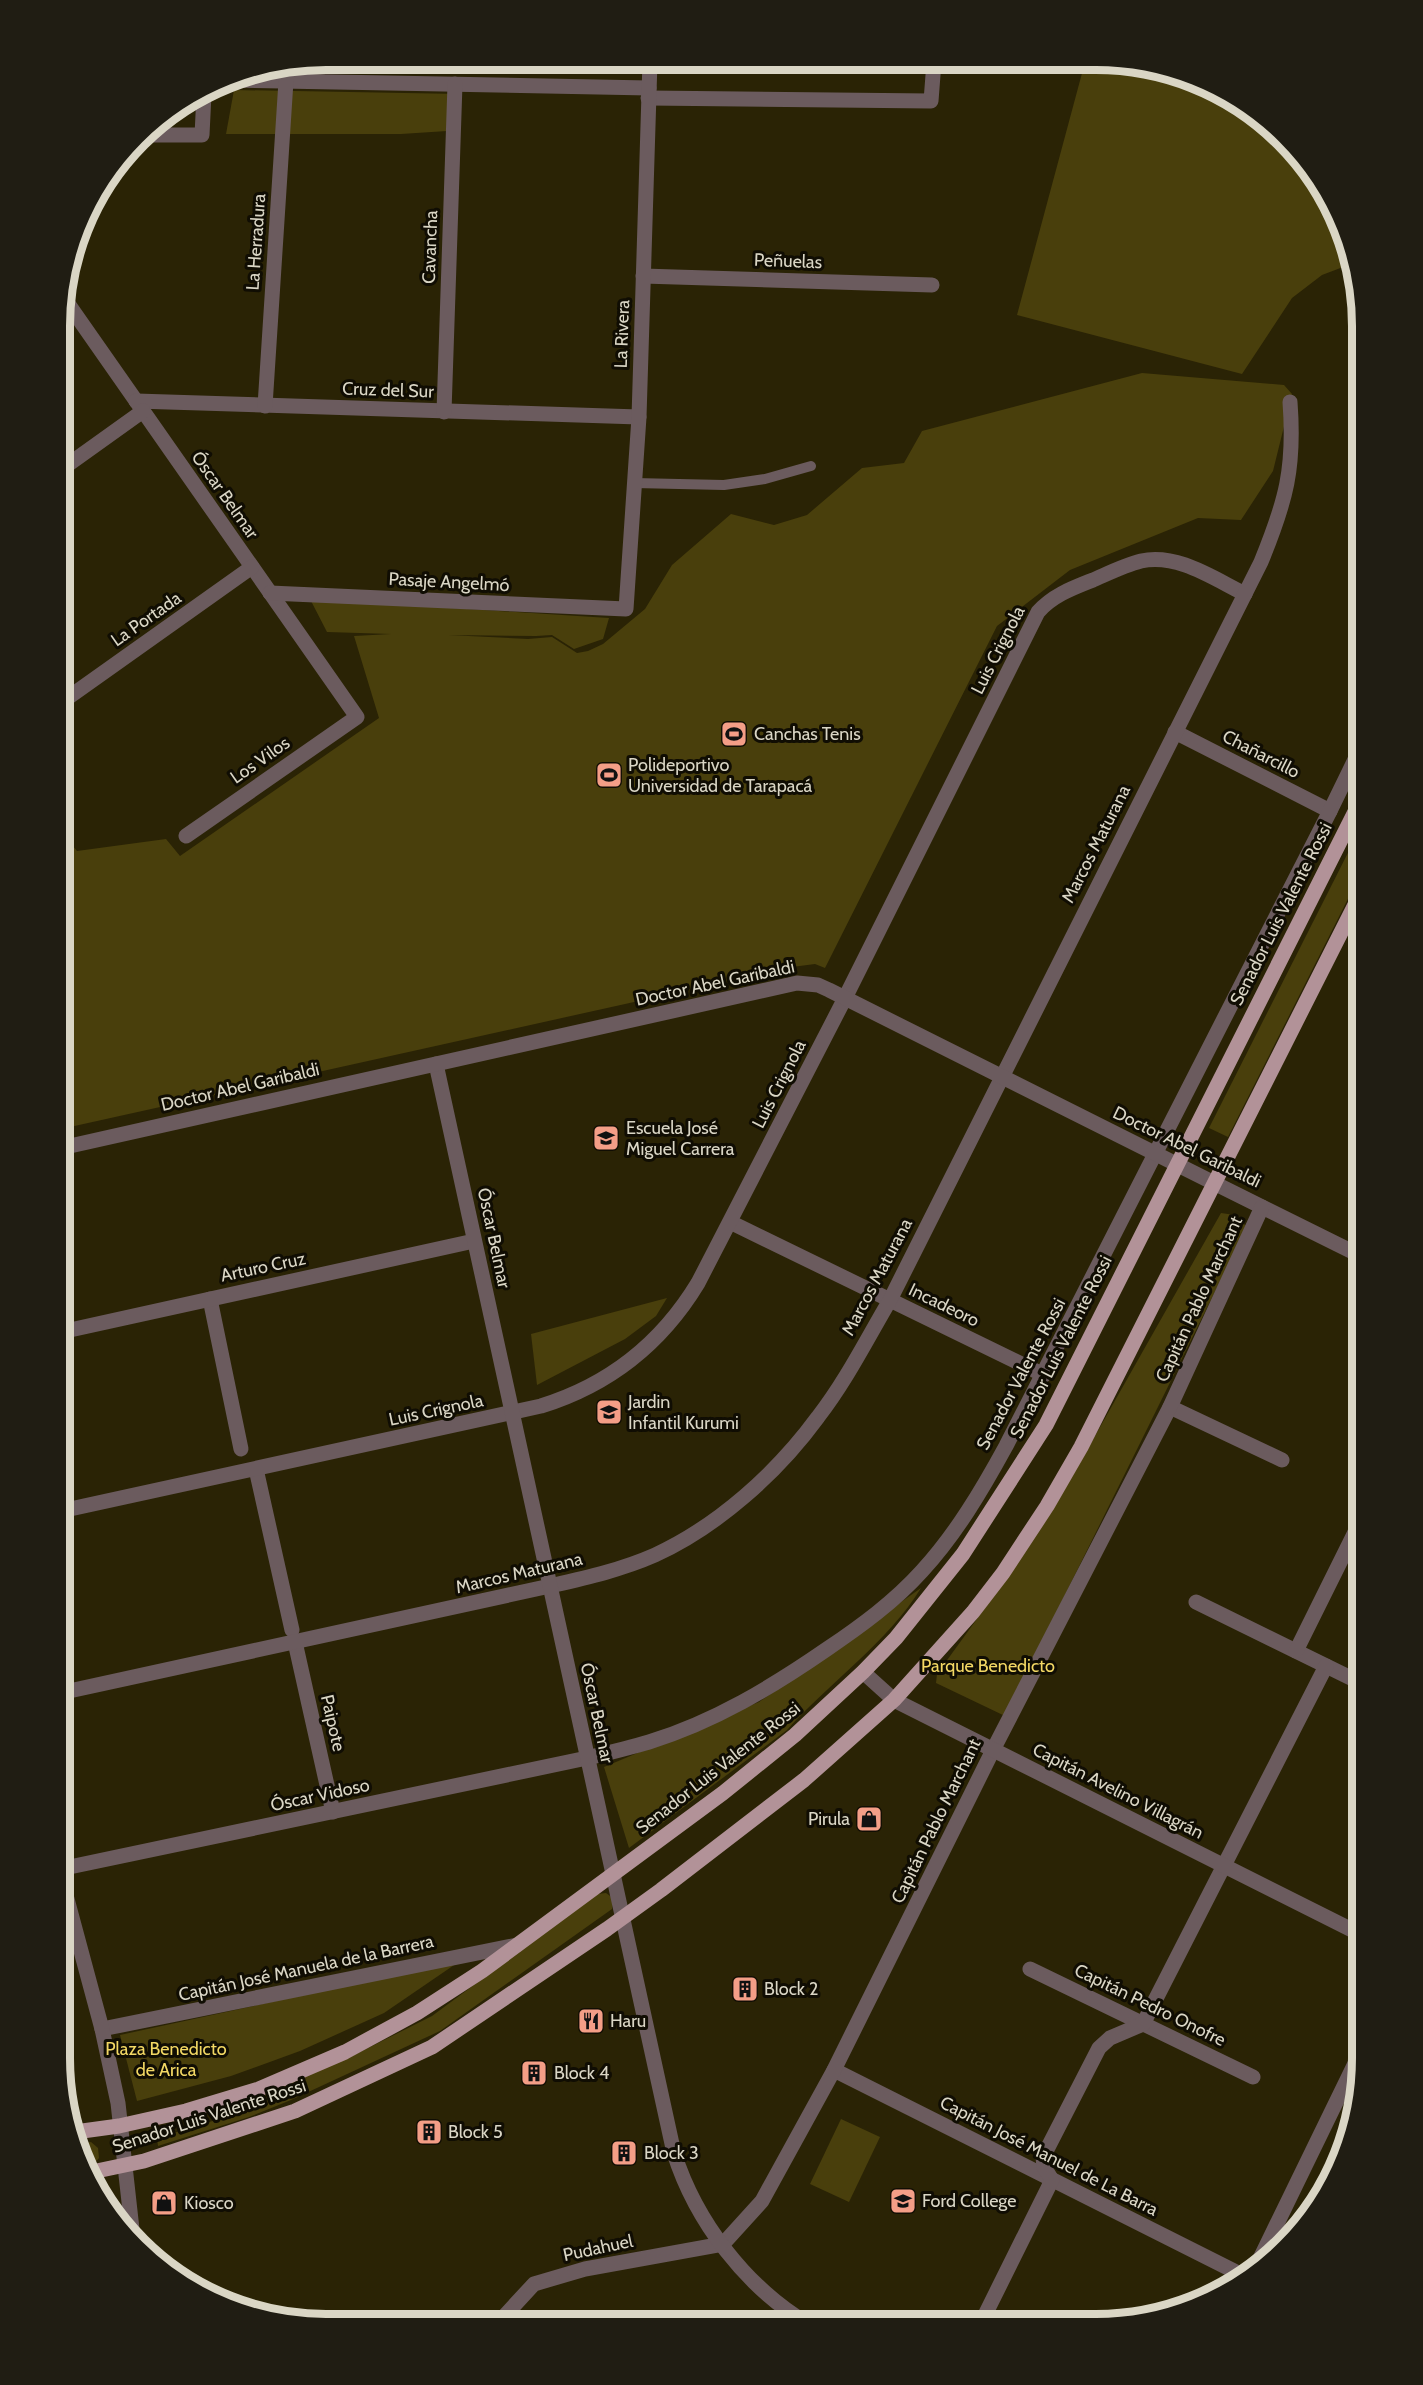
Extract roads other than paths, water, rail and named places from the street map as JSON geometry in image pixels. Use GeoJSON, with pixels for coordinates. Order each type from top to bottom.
{"type":"FeatureCollection","features":[{"type":"Feature","properties":{"kind":"main road","name":"Senador Luis Valente Rossi"},"geometry":{"type":"LineString","coordinates":[[81,2131],[120,2126],[220,2102],[259,2089],[336,2056],[417,2013],[517,1945],[766,1760],[896,1638],[963,1554],[1046,1425],[1352,818]]}},
{"type":"Feature","properties":{"kind":"main road","name":"Senador Luis Valente Rossi"},"geometry":{"type":"LineString","coordinates":[[97,2171],[144,2161],[295,2111],[432,2047],[622,1918],[795,1787],[894,1701],[973,1612],[1003,1573],[1047,1506],[1114,1383],[1352,911]]}},
{"type":"Feature","properties":{"kind":"street","name":"La Rivera"},"geometry":{"type":"LineString","coordinates":[[626,609],[639,417],[650,70]]}},
{"type":"Feature","properties":{"kind":"street"},"geometry":{"type":"LineString","coordinates":[[256,80],[455,84],[649,93],[931,101],[933,70]]}},
{"type":"Feature","properties":{"kind":"street","name":"La Herradura"},"geometry":{"type":"LineString","coordinates":[[265,406],[286,81]]}},
{"type":"Feature","properties":{"kind":"street","name":"Cavancha"},"geometry":{"type":"LineString","coordinates":[[444,412],[455,84]]}},
{"type":"Feature","properties":{"kind":"street"},"geometry":{"type":"LineString","coordinates":[[157,135],[202,135],[204,102]]}},
{"type":"Feature","properties":{"kind":"street","name":"Peñuelas"},"geometry":{"type":"LineString","coordinates":[[643,276],[932,285]]}},
{"type":"Feature","properties":{"kind":"street","name":"Óscar Belmar"},"geometry":{"type":"LineString","coordinates":[[71,308],[357,717]]}},
{"type":"Feature","properties":{"kind":"street","name":"Marcos Maturana"},"geometry":{"type":"LineString","coordinates":[[70,1691],[294,1636],[597,1575],[655,1555],[693,1534],[738,1501],[796,1445],[819,1416],[890,1300],[1000,1076],[1245,594],[1275,528],[1285,496],[1292,455],[1290,402]]}},
{"type":"Feature","properties":{"kind":"street"},"geometry":{"type":"LineString","coordinates":[[70,463],[140,406]]}},
{"type":"Feature","properties":{"kind":"street","name":"Cruz del Sur"},"geometry":{"type":"LineString","coordinates":[[140,406],[265,406],[639,417]]}},
{"type":"Feature","properties":{"kind":"street","name":"Luis Crignola"},"geometry":{"type":"LineString","coordinates":[[70,1509],[541,1406],[584,1390],[639,1355],[666,1328],[688,1299],[730,1222],[845,998],[1033,621],[1045,604],[1061,593],[1130,565],[1156,560],[1182,564],[1245,594]]}},
{"type":"Feature","properties":{"kind":"street","name":"La Portada"},"geometry":{"type":"LineString","coordinates":[[70,696],[252,567]]}},
{"type":"Feature","properties":{"kind":"street","name":"Pasaje Angelmó"},"geometry":{"type":"LineString","coordinates":[[270,593],[626,609]]}},
{"type":"Feature","properties":{"kind":"street","name":"Los Vilos"},"geometry":{"type":"LineString","coordinates":[[186,836],[357,717]]}},
{"type":"Feature","properties":{"kind":"street","name":"Chañarcillo"},"geometry":{"type":"LineString","coordinates":[[1175,732],[1330,811]]}},
{"type":"Feature","properties":{"kind":"street","name":"Senador Valente Rossi"},"geometry":{"type":"LineString","coordinates":[[587,1758],[650,1741],[715,1715],[752,1697],[836,1643],[898,1595],[922,1571],[962,1520],[1006,1446],[1044,1375],[1352,765]]}},
{"type":"Feature","properties":{"kind":"street","name":"Doctor Abel Garibaldi"},"geometry":{"type":"LineString","coordinates":[[70,1146],[797,983],[818,985],[845,998],[1352,1252]]}},
{"type":"Feature","properties":{"kind":"street","name":"Óscar Belmar"},"geometry":{"type":"LineString","coordinates":[[436,1064],[674,2153],[689,2193],[723,2244],[756,2285],[791,2314]]}},
{"type":"Feature","properties":{"kind":"street","name":"Capitán Pablo Marchant"},"geometry":{"type":"LineString","coordinates":[[723,2244],[762,2201],[834,2070],[993,1750],[1170,1407],[1262,1207]]}},
{"type":"Feature","properties":{"kind":"street","name":"Incadeoro"},"geometry":{"type":"LineString","coordinates":[[730,1222],[1044,1375]]}},
{"type":"Feature","properties":{"kind":"street","name":"Arturo Cruz"},"geometry":{"type":"LineString","coordinates":[[70,1330],[474,1241]]}},
{"type":"Feature","properties":{"kind":"street"},"geometry":{"type":"LineString","coordinates":[[210,1299],[241,1449]]}},
{"type":"Feature","properties":{"kind":"street","name":"Capitán Pablo Marchant"},"geometry":{"type":"LineString","coordinates":[[1170,1407],[1281,1460]]}},
{"type":"Feature","properties":{"kind":"street","name":"Paipote"},"geometry":{"type":"LineString","coordinates":[[256,1469],[333,1812]]}},
{"type":"Feature","properties":{"kind":"street"},"geometry":{"type":"LineString","coordinates":[[1296,1651],[1352,1538]]}},
{"type":"Feature","properties":{"kind":"street"},"geometry":{"type":"LineString","coordinates":[[1196,1602],[1352,1679]]}},
{"type":"Feature","properties":{"kind":"street"},"geometry":{"type":"LineString","coordinates":[[985,2314],[1052,2180],[1044,2167],[1043,2157],[1099,2048],[1110,2038],[1143,2024],[1326,1666]]}},
{"type":"Feature","properties":{"kind":"street","name":"Capitán Avelino Villagrán"},"geometry":{"type":"LineString","coordinates":[[863,1671],[894,1701],[1352,1930]]}},
{"type":"Feature","properties":{"kind":"street","name":"Óscar Vidoso"},"geometry":{"type":"LineString","coordinates":[[70,1869],[587,1758]]}},
{"type":"Feature","properties":{"kind":"street"},"geometry":{"type":"LineString","coordinates":[[70,1909],[102,2029],[118,2103],[131,2224]]}},
{"type":"Feature","properties":{"kind":"street","name":"Capitán José Manuela de la Barrera"},"geometry":{"type":"LineString","coordinates":[[102,2029],[517,1945]]}},
{"type":"Feature","properties":{"kind":"street","name":"Capitán Pedro Onofre"},"geometry":{"type":"LineString","coordinates":[[1030,1969],[1253,2077]]}},
{"type":"Feature","properties":{"kind":"street","name":"Capitán José Manuel de La Barra"},"geometry":{"type":"LineString","coordinates":[[834,2070],[1237,2272]]}},
{"type":"Feature","properties":{"kind":"street"},"geometry":{"type":"LineString","coordinates":[[1263,2253],[1352,2070]]}},
{"type":"Feature","properties":{"kind":"street","name":"Pudahuel"},"geometry":{"type":"LineString","coordinates":[[506,2314],[534,2284],[585,2269],[723,2244]]}},
{"type":"Feature","properties":{"kind":"lane"},"geometry":{"type":"LineString","coordinates":[[634,483],[724,485],[765,479],[811,466]]}},
{"type":"Feature","properties":{"kind":"place","name":"Canchas Tenis"},"geometry":{"type":"Point","coordinates":[734,734]}},
{"type":"Feature","properties":{"kind":"place","name":"Polideportivo Universidad de Tarapacá"},"geometry":{"type":"Point","coordinates":[609,775]}},
{"type":"Feature","properties":{"kind":"place","name":"Escuela José Miguel Carrera"},"geometry":{"type":"Point","coordinates":[606,1138]}},
{"type":"Feature","properties":{"kind":"place","name":"Jardin Infantil Kurumi"},"geometry":{"type":"Point","coordinates":[609,1412]}},
{"type":"Feature","properties":{"kind":"place","name":"Pirula"},"geometry":{"type":"Point","coordinates":[869,1819]}},
{"type":"Feature","properties":{"kind":"place","name":"Block 2"},"geometry":{"type":"Point","coordinates":[745,1989]}},
{"type":"Feature","properties":{"kind":"place","name":"Haru"},"geometry":{"type":"Point","coordinates":[591,2021]}},
{"type":"Feature","properties":{"kind":"place","name":"Block 4"},"geometry":{"type":"Point","coordinates":[534,2073]}},
{"type":"Feature","properties":{"kind":"place","name":"Block 5"},"geometry":{"type":"Point","coordinates":[429,2132]}},
{"type":"Feature","properties":{"kind":"place","name":"Block 3"},"geometry":{"type":"Point","coordinates":[624,2153]}},
{"type":"Feature","properties":{"kind":"place","name":"Ford College"},"geometry":{"type":"Point","coordinates":[903,2201]}},
{"type":"Feature","properties":{"kind":"place","name":"Kiosco"},"geometry":{"type":"Point","coordinates":[164,2203]}},
{"type":"Feature","properties":{"kind":"park label","name":"Parque Benedicto"},"geometry":{"type":"Point","coordinates":[988,1666]}},
{"type":"Feature","properties":{"kind":"park label","name":"Plaza Benedicto de Arica"},"geometry":{"type":"Point","coordinates":[166,2059]}}]}
